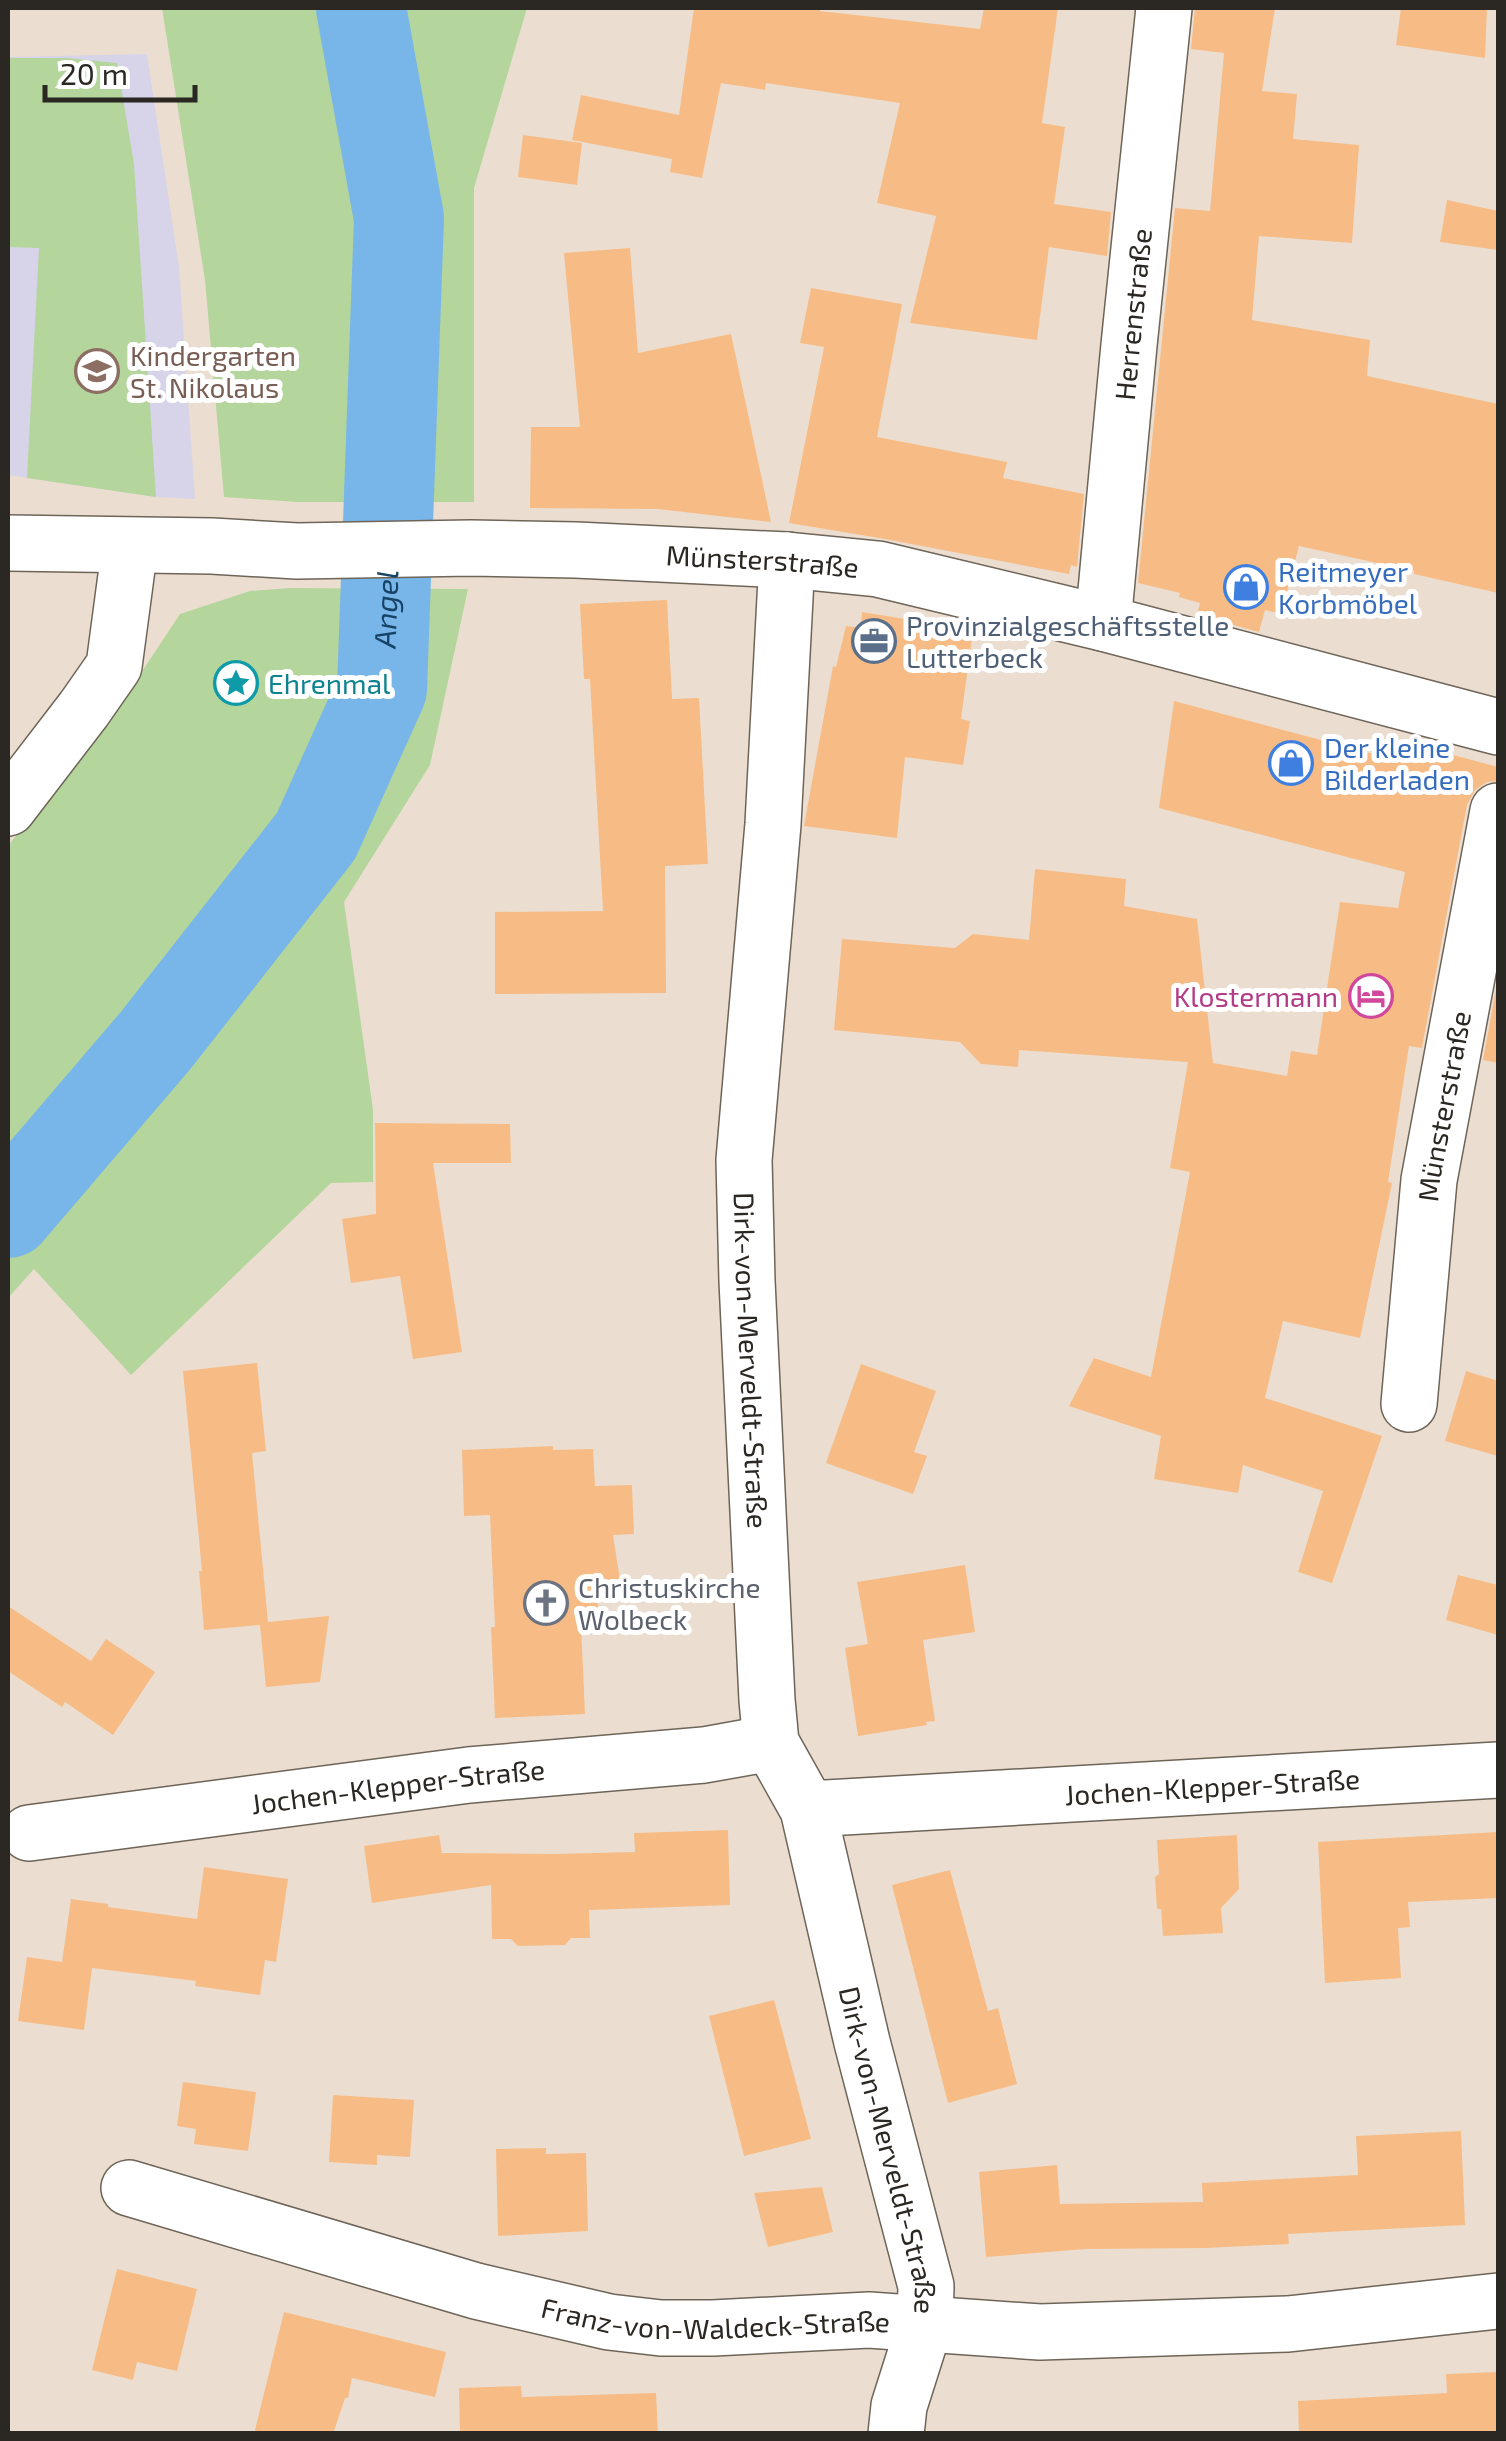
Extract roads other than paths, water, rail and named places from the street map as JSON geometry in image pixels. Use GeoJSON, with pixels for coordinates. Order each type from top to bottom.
{"type":"FeatureCollection","features":[{"type":"Feature","properties":{"kind":"street","name":"Herrenstraße"},"geometry":{"type":"LineString","coordinates":[[1104,623],[1164,8]]}},
{"type":"Feature","properties":{"kind":"street","name":"Münsterstraße"},"geometry":{"type":"LineString","coordinates":[[8,543],[297,551],[576,550],[787,560],[878,569],[1104,623],[1498,728]]}},
{"type":"Feature","properties":{"kind":"street"},"geometry":{"type":"LineString","coordinates":[[8,808],[114,666],[130,546]]}},
{"type":"Feature","properties":{"kind":"street","name":"Dirk-von-Merveldt-Straße"},"geometry":{"type":"LineString","coordinates":[[787,560],[773,824],[744,1160],[771,1743],[808,1809],[862,2042],[926,2286],[925,2324],[900,2406],[896,2434]]}},
{"type":"Feature","properties":{"kind":"street","name":"Münsterstraße"},"geometry":{"type":"LineString","coordinates":[[1409,1404],[1429,1180],[1498,811]]}},
{"type":"Feature","properties":{"kind":"street","name":"Jochen-Klepper-Straße"},"geometry":{"type":"LineString","coordinates":[[29,1833],[450,1778],[704,1755],[771,1743]]}},
{"type":"Feature","properties":{"kind":"street","name":"Jochen-Klepper-Straße"},"geometry":{"type":"LineString","coordinates":[[808,1809],[1498,1770]]}},
{"type":"Feature","properties":{"kind":"street","name":"Franz-von-Waldeck-Straße"},"geometry":{"type":"LineString","coordinates":[[129,2188],[476,2292],[609,2322],[661,2328],[869,2320],[1040,2332],[1288,2324],[1498,2301]]}},
{"type":"Feature","properties":{"kind":"waterway","name":"Angel"},"geometry":{"type":"LineString","coordinates":[[8,1213],[156,1040],[316,836],[382,689],[399,218],[361,8]]}},
{"type":"Feature","properties":{"kind":"place","name":"Kindergarten St. Nikolaus"},"geometry":{"type":"Point","coordinates":[97,371]}},
{"type":"Feature","properties":{"kind":"place","name":"Reitmeyer Korbmöbel"},"geometry":{"type":"Point","coordinates":[1246,587]}},
{"type":"Feature","properties":{"kind":"place","name":"Provinzialgeschäftsstelle Lutterbeck"},"geometry":{"type":"Point","coordinates":[874,641]}},
{"type":"Feature","properties":{"kind":"place","name":"Ehrenmal"},"geometry":{"type":"Point","coordinates":[236,683]}},
{"type":"Feature","properties":{"kind":"place","name":"Der kleine Bilderladen"},"geometry":{"type":"Point","coordinates":[1291,763]}},
{"type":"Feature","properties":{"kind":"place","name":"Klostermann"},"geometry":{"type":"Point","coordinates":[1371,996]}},
{"type":"Feature","properties":{"kind":"place","name":"Christuskirche Wolbeck"},"geometry":{"type":"Point","coordinates":[546,1603]}}]}
